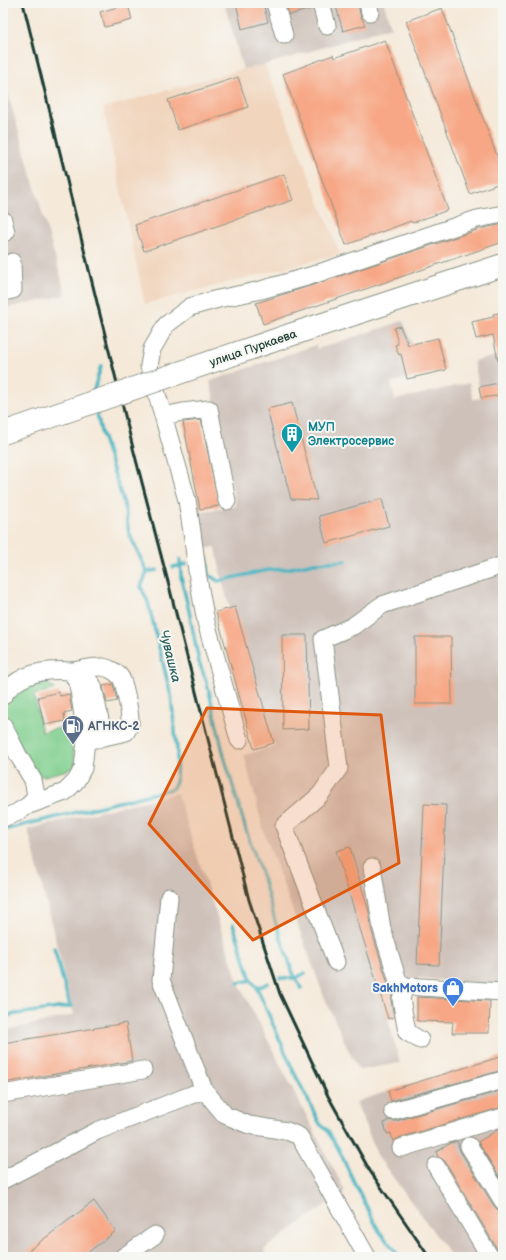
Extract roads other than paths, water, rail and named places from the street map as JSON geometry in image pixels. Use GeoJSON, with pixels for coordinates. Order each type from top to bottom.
{"type":"FeatureCollection","features":[{"type":"Feature","properties":{"kind":"main road","name":"улица Пуркаева"},"geometry":{"type":"LineString","coordinates":[[3,433],[290,335],[503,265]]}},
{"type":"Feature","properties":{"kind":"lane"},"geometry":{"type":"LineString","coordinates":[[275,3],[284,35]]}},
{"type":"Feature","properties":{"kind":"lane"},"geometry":{"type":"LineString","coordinates":[[321,3],[327,26]]}},
{"type":"Feature","properties":{"kind":"lane"},"geometry":{"type":"LineString","coordinates":[[239,740],[206,622],[187,500],[149,366],[152,349],[166,325],[190,307],[218,299],[261,290],[310,276],[477,219],[503,214]]}},
{"type":"Feature","properties":{"kind":"lane"},"geometry":{"type":"LineString","coordinates":[[3,292],[12,290],[12,262]]}},
{"type":"Feature","properties":{"kind":"lane"},"geometry":{"type":"LineString","coordinates":[[164,416],[183,412],[212,410],[227,502]]}},
{"type":"Feature","properties":{"kind":"lane"},"geometry":{"type":"LineString","coordinates":[[336,962],[284,826],[320,795],[339,768],[322,639],[353,626],[382,605],[503,565]]}},
{"type":"Feature","properties":{"kind":"lane"},"geometry":{"type":"LineString","coordinates":[[3,696],[10,687],[22,678],[36,673],[76,670],[93,667],[104,667],[114,671],[122,679],[129,707],[130,725],[126,732],[92,740]]}},
{"type":"Feature","properties":{"kind":"lane"},"geometry":{"type":"LineString","coordinates":[[3,818],[16,813],[29,805],[65,792],[76,781],[83,768],[92,740],[84,722],[76,670]]}},
{"type":"Feature","properties":{"kind":"lane"},"geometry":{"type":"LineString","coordinates":[[3,725],[33,780],[36,795],[29,805]]}},
{"type":"Feature","properties":{"kind":"lane"},"geometry":{"type":"LineString","coordinates":[[372,867],[382,929],[398,981],[405,986],[503,992]]}},
{"type":"Feature","properties":{"kind":"lane"},"geometry":{"type":"LineString","coordinates":[[170,897],[161,980],[204,1090],[225,1115],[249,1125],[287,1131],[299,1136],[367,1257]]}},
{"type":"Feature","properties":{"kind":"lane"},"geometry":{"type":"LineString","coordinates":[[405,986],[401,999],[407,1032],[420,1040]]}},
{"type":"Feature","properties":{"kind":"lane"},"geometry":{"type":"LineString","coordinates":[[3,1094],[143,1070]]}},
{"type":"Feature","properties":{"kind":"lane"},"geometry":{"type":"LineString","coordinates":[[393,1111],[503,1080]]}},
{"type":"Feature","properties":{"kind":"lane"},"geometry":{"type":"LineString","coordinates":[[3,1180],[97,1131],[204,1090]]}},
{"type":"Feature","properties":{"kind":"lane"},"geometry":{"type":"LineString","coordinates":[[401,1148],[503,1117]]}},
{"type":"Feature","properties":{"kind":"lane"},"geometry":{"type":"LineString","coordinates":[[469,1146],[503,1201]]}},
{"type":"Feature","properties":{"kind":"lane"},"geometry":{"type":"LineString","coordinates":[[436,1166],[490,1257]]}},
{"type":"Feature","properties":{"kind":"lane"},"geometry":{"type":"LineString","coordinates":[[123,1257],[155,1235]]}},
{"type":"Feature","properties":{"kind":"waterway","name":"Чувашка"},"geometry":{"type":"LineString","coordinates":[[93,393],[101,366]]}},
{"type":"Feature","properties":{"kind":"waterway","name":"Чувашка"},"geometry":{"type":"LineString","coordinates":[[3,830],[172,789],[176,782],[177,749],[171,696],[148,602],[141,587],[147,572],[129,533],[124,504],[101,432],[96,409]]}},
{"type":"Feature","properties":{"kind":"waterway"},"geometry":{"type":"LineString","coordinates":[[205,559],[207,558],[209,575],[218,581],[268,570],[286,569],[314,563],[346,561]]}},
{"type":"Feature","properties":{"kind":"waterway"},"geometry":{"type":"LineString","coordinates":[[180,559],[181,577],[199,662],[207,683],[224,756],[276,924],[293,973],[301,988]]}},
{"type":"Feature","properties":{"kind":"waterway"},"geometry":{"type":"LineString","coordinates":[[173,567],[186,564]]}},
{"type":"Feature","properties":{"kind":"waterway"},"geometry":{"type":"LineString","coordinates":[[147,572],[157,570]]}},
{"type":"Feature","properties":{"kind":"waterway"},"geometry":{"type":"LineString","coordinates":[[233,924],[251,980]]}},
{"type":"Feature","properties":{"kind":"waterway"},"geometry":{"type":"LineString","coordinates":[[54,948],[70,1006]]}},
{"type":"Feature","properties":{"kind":"waterway"},"geometry":{"type":"LineString","coordinates":[[280,978],[296,978],[305,973]]}},
{"type":"Feature","properties":{"kind":"waterway"},"geometry":{"type":"LineString","coordinates":[[238,983],[251,980],[257,988],[293,1070],[320,1124],[327,1130],[338,1148],[379,1231],[400,1257]]}},
{"type":"Feature","properties":{"kind":"waterway"},"geometry":{"type":"LineString","coordinates":[[257,988],[268,983]]}},
{"type":"Feature","properties":{"kind":"waterway"},"geometry":{"type":"LineString","coordinates":[[3,1016],[72,1006]]}},
{"type":"Feature","properties":{"kind":"railway"},"geometry":{"type":"LineString","coordinates":[[23,3],[134,452],[249,900],[280,994],[328,1096],[370,1171],[429,1257]]}},
{"type":"Feature","properties":{"kind":"place","name":"МУП Электросервис"},"geometry":{"type":"Point","coordinates":[292,454]}},
{"type":"Feature","properties":{"kind":"place","name":"АГНКС-2"},"geometry":{"type":"Point","coordinates":[73,746]}},
{"type":"Feature","properties":{"kind":"place","name":"SakhMotors"},"geometry":{"type":"Point","coordinates":[453,1008]}}]}
